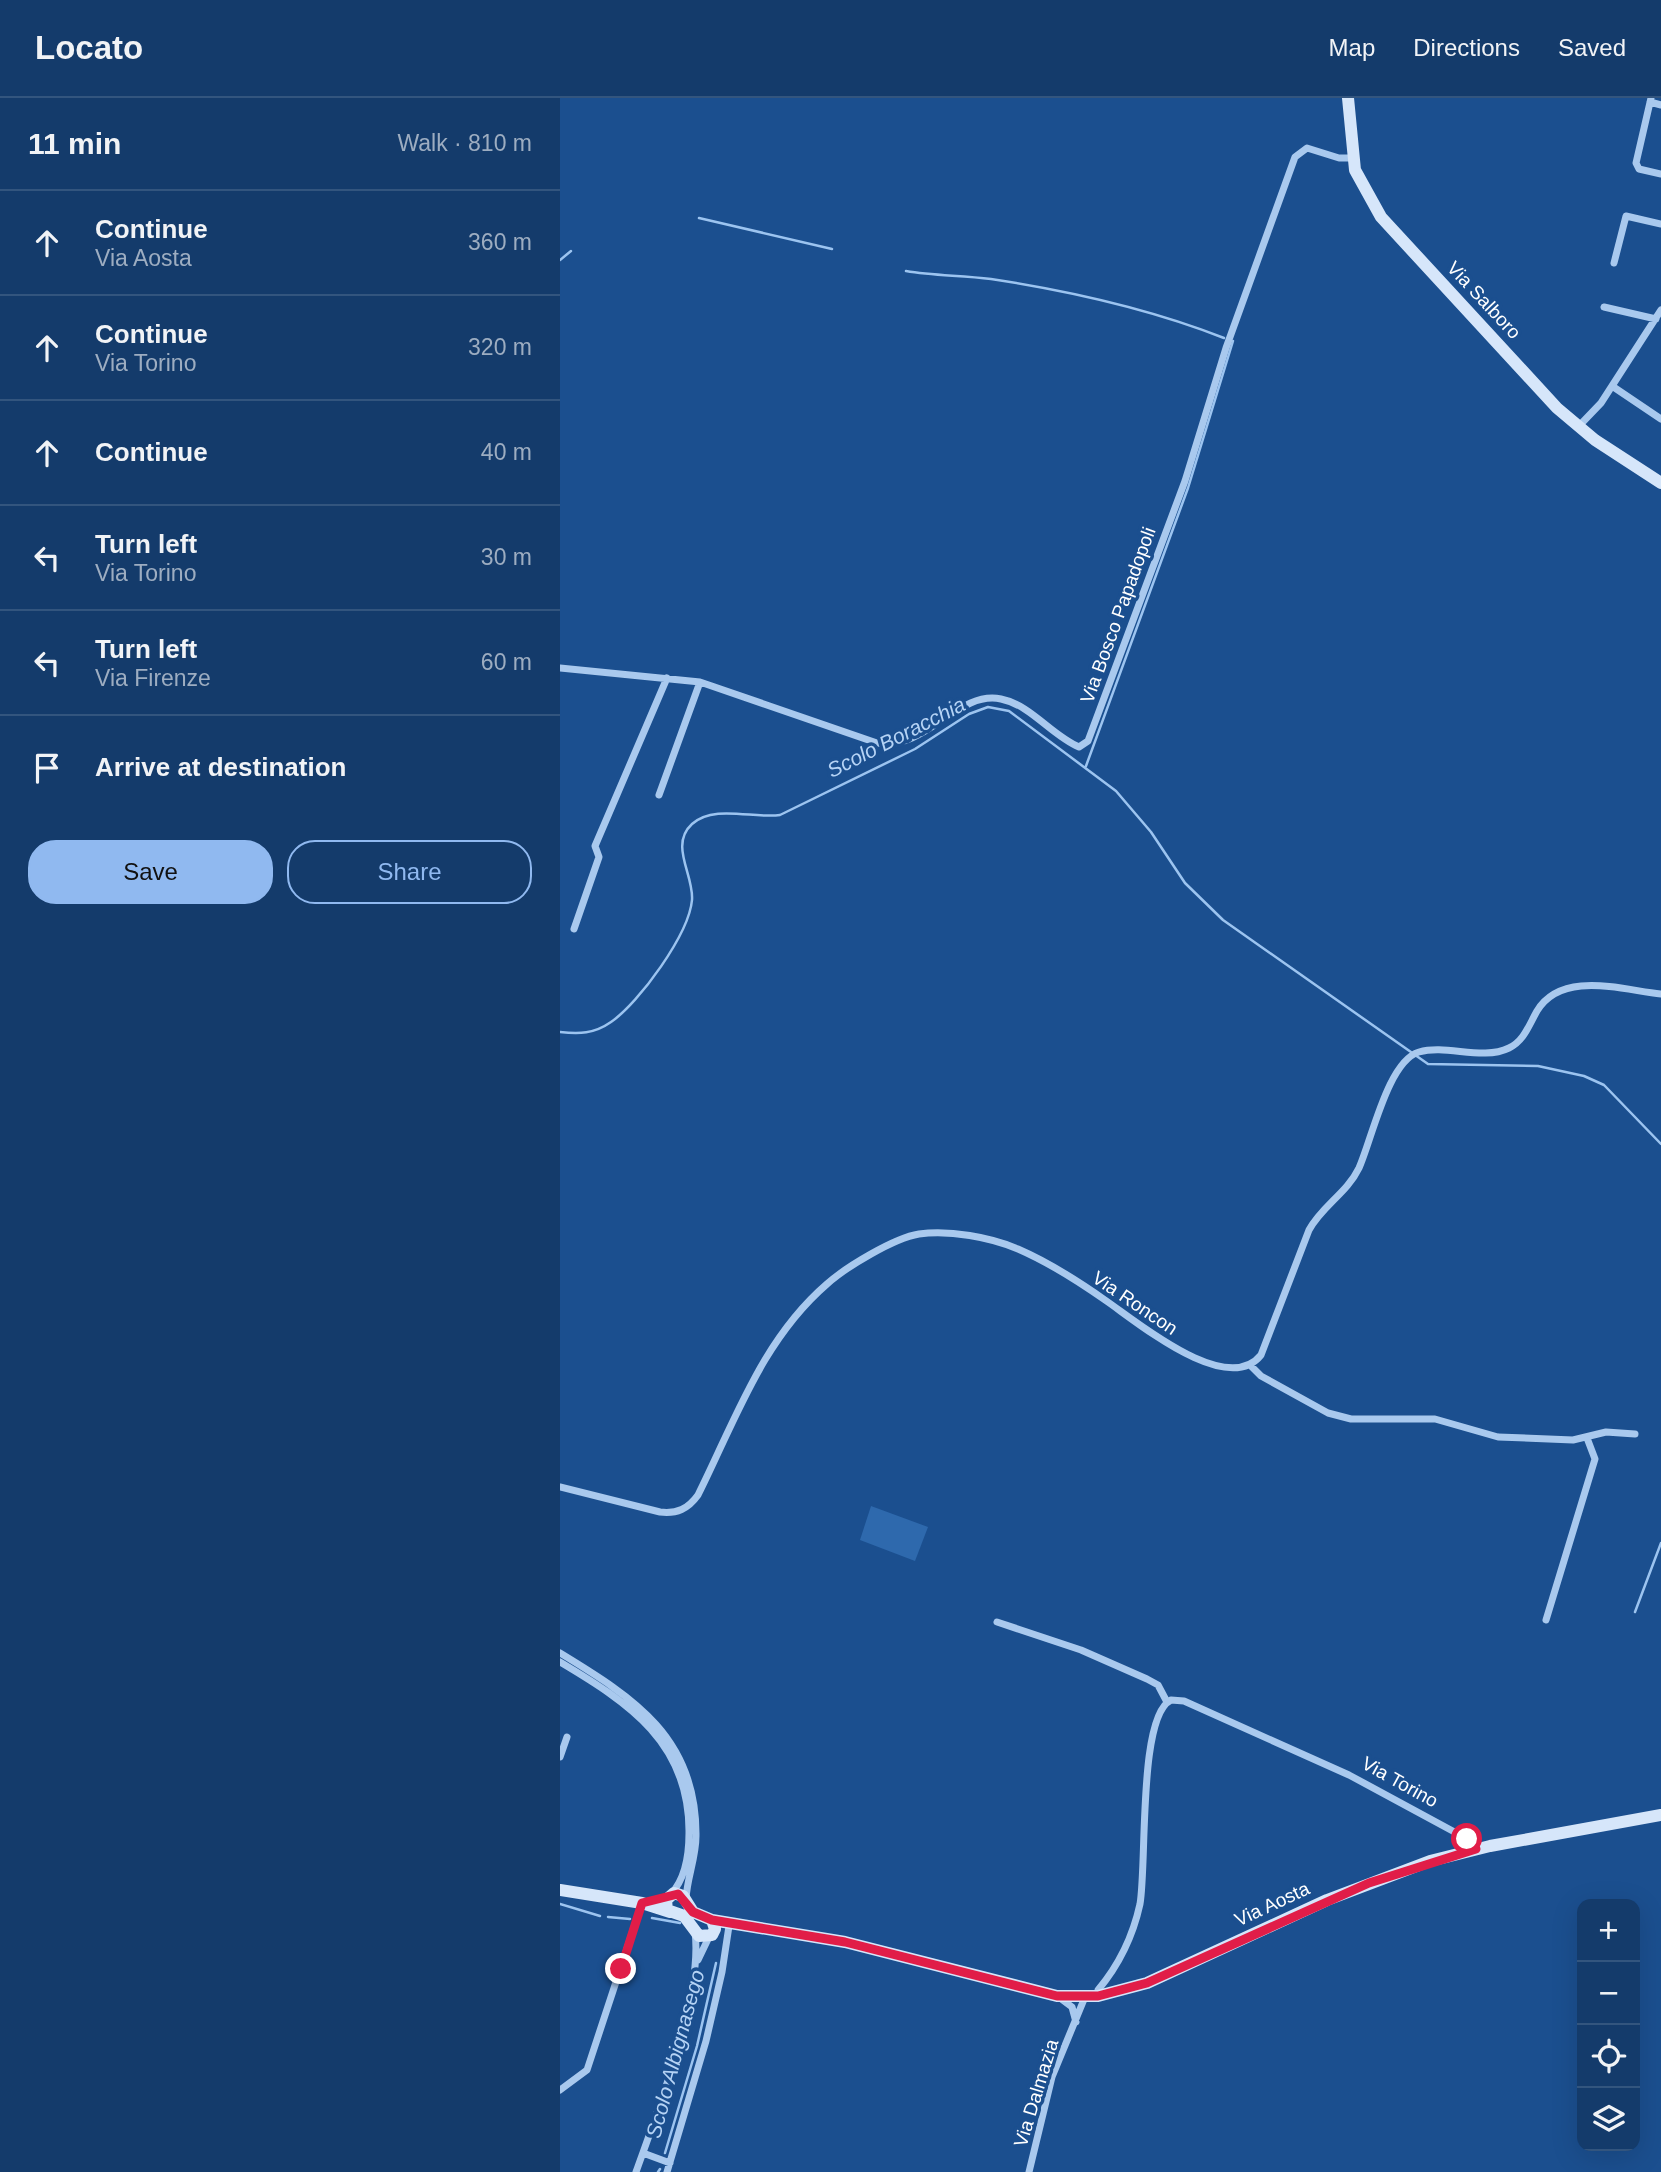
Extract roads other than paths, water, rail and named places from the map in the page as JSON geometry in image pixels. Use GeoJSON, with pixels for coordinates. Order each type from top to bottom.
{"type":"FeatureCollection","features":[{"type":"Feature","properties":{"kind":"street","name":"Via Salboro"},"geometry":{"type":"LineString","coordinates":[[1349,98],[1353,158],[1359,181],[1381,217],[1557,408],[1578,427],[1661,483]]}},
{"type":"Feature","properties":{"kind":"street"},"geometry":{"type":"LineString","coordinates":[[1661,105],[1651,100],[1636,163],[1639,169],[1661,174]]}},
{"type":"Feature","properties":{"kind":"street","name":"Via Bosco Papadopoli"},"geometry":{"type":"LineString","coordinates":[[560,668],[700,682],[877,743],[902,744],[968,705],[999,699],[1025,710],[1079,747],[1088,741],[1185,481],[1226,348],[1294,157],[1307,148],[1339,158],[1353,158]]}},
{"type":"Feature","properties":{"kind":"street"},"geometry":{"type":"LineString","coordinates":[[1614,263],[1626,216],[1661,224]]}},
{"type":"Feature","properties":{"kind":"street"},"geometry":{"type":"LineString","coordinates":[[1604,307],[1656,319]]}},
{"type":"Feature","properties":{"kind":"street"},"geometry":{"type":"LineString","coordinates":[[1578,427],[1612,386],[1661,310]]}},
{"type":"Feature","properties":{"kind":"street"},"geometry":{"type":"LineString","coordinates":[[1612,386],[1661,419]]}},
{"type":"Feature","properties":{"kind":"street"},"geometry":{"type":"LineString","coordinates":[[574,929],[599,857],[595,846],[666,686],[667,678]]}},
{"type":"Feature","properties":{"kind":"street"},"geometry":{"type":"LineString","coordinates":[[659,795],[700,682]]}},
{"type":"Feature","properties":{"kind":"street"},"geometry":{"type":"LineString","coordinates":[[1635,1434],[1606,1432],[1587,1438],[1498,1437],[1435,1419],[1351,1419],[1328,1413],[1261,1376],[1251,1366],[1261,1355],[1309,1230],[1317,1215],[1345,1189],[1358,1169],[1395,1075],[1411,1055],[1420,1052],[1504,1051],[1524,1036],[1545,1000],[1569,987],[1661,994]]}},
{"type":"Feature","properties":{"kind":"street","name":"Via Roncon"},"geometry":{"type":"LineString","coordinates":[[560,1487],[660,1512],[672,1513],[687,1507],[704,1484],[769,1350],[835,1277],[916,1234],[964,1236],[1010,1246],[1106,1300],[1164,1344],[1230,1367],[1239,1369],[1251,1366]]}},
{"type":"Feature","properties":{"kind":"street"},"geometry":{"type":"LineString","coordinates":[[1546,1620],[1595,1459],[1587,1438]]}},
{"type":"Feature","properties":{"kind":"street"},"geometry":{"type":"LineString","coordinates":[[560,1891],[642,1903],[684,1916],[699,1936],[712,1929],[743,1923],[845,1942],[1057,1996],[1091,1996],[1098,1990],[1128,1944],[1140,1903],[1146,1840],[1149,1748],[1156,1720],[1167,1702],[1158,1685],[1147,1679],[1081,1650],[997,1622]]}},
{"type":"Feature","properties":{"kind":"street"},"geometry":{"type":"LineString","coordinates":[[560,1653],[639,1704],[677,1751],[689,1782],[696,1820],[695,1854],[687,1903]]}},
{"type":"Feature","properties":{"kind":"street"},"geometry":{"type":"LineString","coordinates":[[560,1661],[634,1710],[670,1755],[682,1783],[689,1826],[686,1863],[665,1907],[670,1912]]}},
{"type":"Feature","properties":{"kind":"street","name":"Via Torino"},"geometry":{"type":"LineString","coordinates":[[1167,1702],[1184,1701],[1349,1775],[1473,1842],[1476,1849]]}},
{"type":"Feature","properties":{"kind":"street"},"geometry":{"type":"LineString","coordinates":[[560,1757],[567,1737]]}},
{"type":"Feature","properties":{"kind":"street"},"geometry":{"type":"LineString","coordinates":[[1476,1849],[1661,1815]]}},
{"type":"Feature","properties":{"kind":"street","name":"Via Aosta"},"geometry":{"type":"LineString","coordinates":[[1091,1996],[1147,1983],[1369,1883],[1476,1849]]}},
{"type":"Feature","properties":{"kind":"street"},"geometry":{"type":"LineString","coordinates":[[642,1903],[681,1895],[693,1912],[712,1929]]}},
{"type":"Feature","properties":{"kind":"street"},"geometry":{"type":"LineString","coordinates":[[560,2090],[587,2070],[642,1903]]}},
{"type":"Feature","properties":{"kind":"street"},"geometry":{"type":"LineString","coordinates":[[712,1929],[743,1923]]}},
{"type":"Feature","properties":{"kind":"street"},"geometry":{"type":"LineString","coordinates":[[667,2172],[706,2041],[723,1972],[729,1926]]}},
{"type":"Feature","properties":{"kind":"street"},"geometry":{"type":"LineString","coordinates":[[636,2172],[680,2036],[696,1963],[712,1929]]}},
{"type":"Feature","properties":{"kind":"street"},"geometry":{"type":"LineString","coordinates":[[695,1931],[696,1963]]}},
{"type":"Feature","properties":{"kind":"street","name":"Via Dalmazia"},"geometry":{"type":"LineString","coordinates":[[1057,1996],[1072,2007],[1076,2024]]}},
{"type":"Feature","properties":{"kind":"street","name":"Via Dalmazia"},"geometry":{"type":"LineString","coordinates":[[1028,2172],[1052,2077],[1091,1996]]}},
{"type":"Feature","properties":{"kind":"street"},"geometry":{"type":"LineString","coordinates":[[643,2153],[670,2163]]}},
{"type":"Feature","properties":{"kind":"waterway"},"geometry":{"type":"LineString","coordinates":[[699,218],[832,249]]}},
{"type":"Feature","properties":{"kind":"waterway"},"geometry":{"type":"LineString","coordinates":[[560,260],[571,251]]}},
{"type":"Feature","properties":{"kind":"waterway"},"geometry":{"type":"LineString","coordinates":[[906,271],[991,279],[1080,295],[1167,318],[1224,338]]}},
{"type":"Feature","properties":{"kind":"waterway"},"geometry":{"type":"LineString","coordinates":[[1086,766],[1188,488],[1233,341]]}},
{"type":"Feature","properties":{"kind":"waterway","name":"Scolo Boracchia"},"geometry":{"type":"LineString","coordinates":[[560,1032],[586,1032],[611,1022],[635,1000],[661,967],[689,914],[692,890],[682,851],[685,832],[692,824],[701,818],[723,813],[780,815],[915,749],[969,714],[988,707],[1009,711],[1116,791],[1151,832],[1185,883],[1223,920],[1428,1064],[1538,1066],[1584,1076],[1604,1085],[1661,1144]]}},
{"type":"Feature","properties":{"kind":"waterway"},"geometry":{"type":"LineString","coordinates":[[1635,1612],[1661,1543]]}},
{"type":"Feature","properties":{"kind":"waterway","name":"Scolo Albignasego"},"geometry":{"type":"LineString","coordinates":[[560,1904],[600,1916]]}},
{"type":"Feature","properties":{"kind":"waterway","name":"Scolo Albignasego"},"geometry":{"type":"LineString","coordinates":[[608,1917],[630,1919]]}},
{"type":"Feature","properties":{"kind":"waterway","name":"Scolo Albignasego"},"geometry":{"type":"LineString","coordinates":[[652,1918],[680,1923]]}},
{"type":"Feature","properties":{"kind":"waterway","name":"Scolo Albignasego"},"geometry":{"type":"LineString","coordinates":[[665,2153],[697,2046],[716,1963]]}}]}
